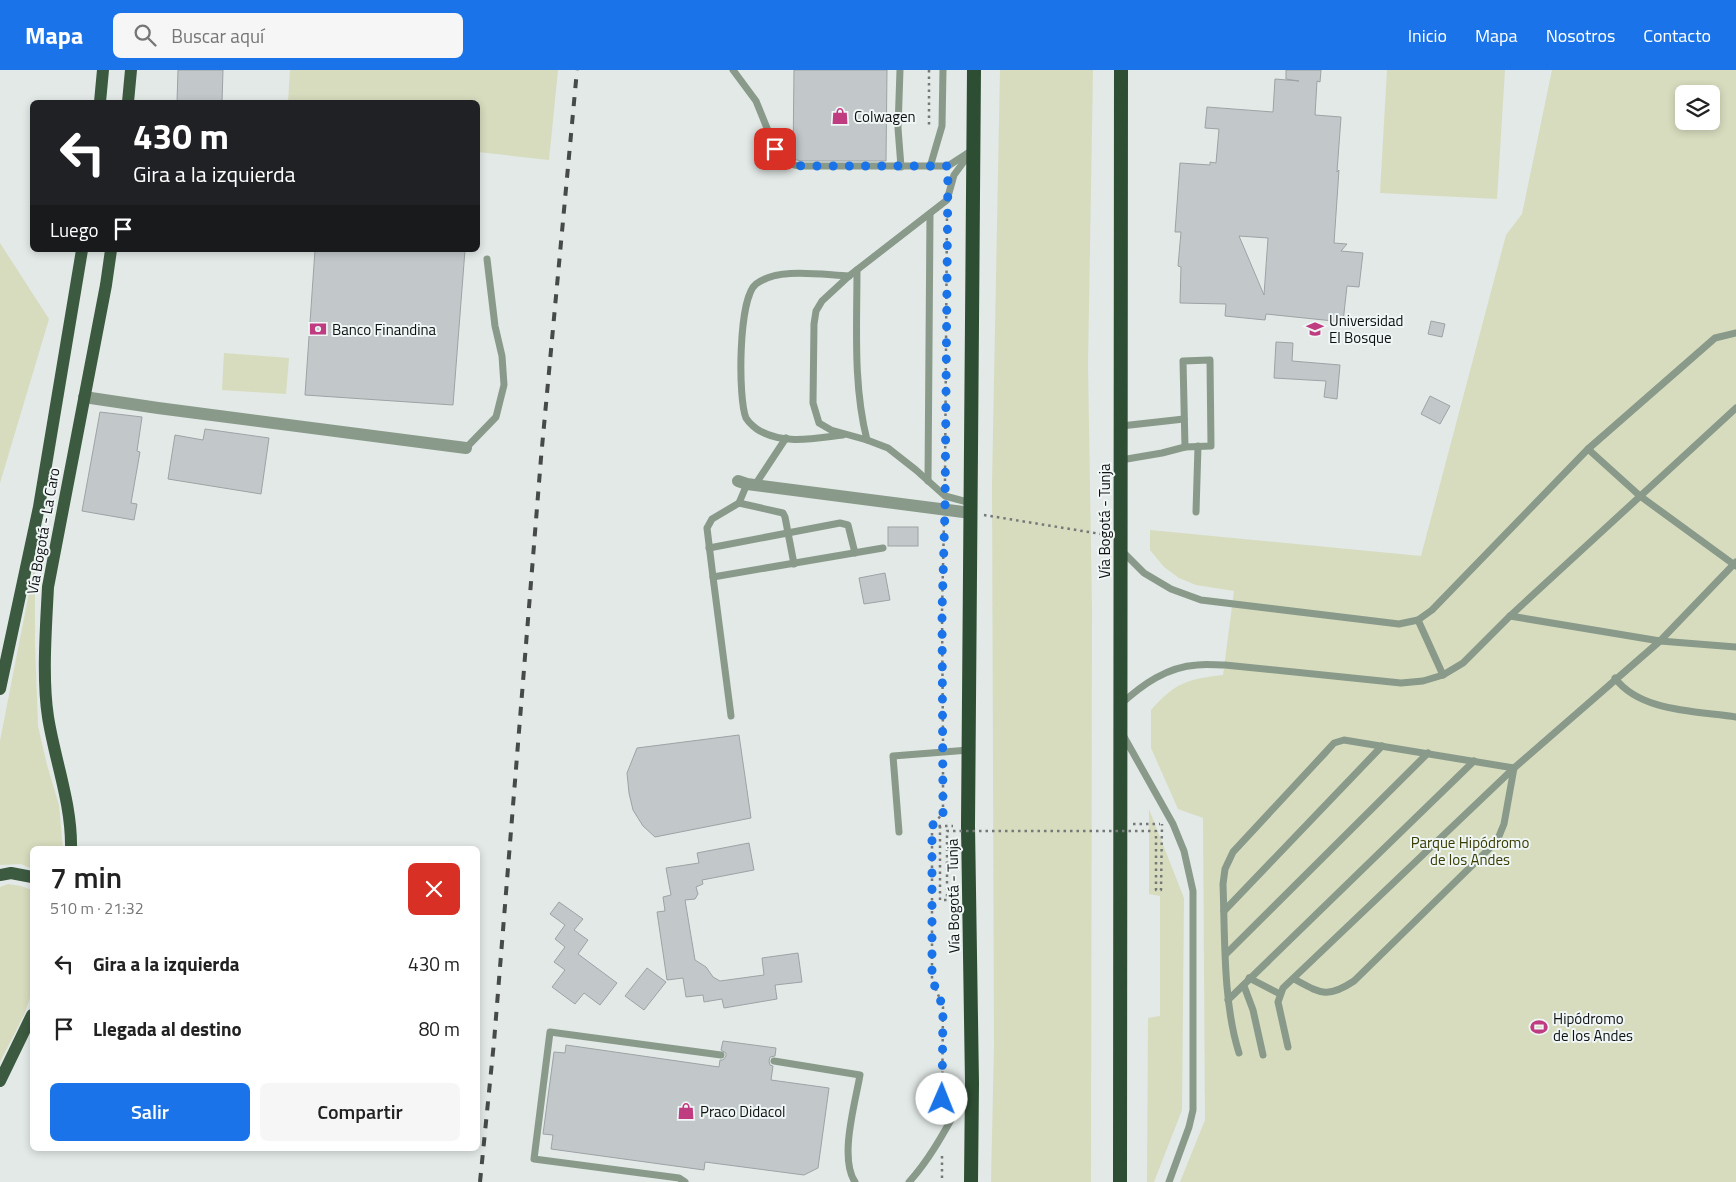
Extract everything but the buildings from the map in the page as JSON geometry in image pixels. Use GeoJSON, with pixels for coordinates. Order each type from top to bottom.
{"type":"FeatureCollection","features":[{"type":"Feature","properties":{"kind":"highway","name":"Vía Bogotá - Tunja"},"geometry":{"type":"LineString","coordinates":[[971,1182],[972,1083],[968,826],[974,70]]}},
{"type":"Feature","properties":{"kind":"highway","name":"Vía Bogotá - Tunja"},"geometry":{"type":"LineString","coordinates":[[1120,1182],[1121,70]]}},
{"type":"Feature","properties":{"kind":"main road"},"geometry":{"type":"LineString","coordinates":[[100,100],[103,70]]}},
{"type":"Feature","properties":{"kind":"main road"},"geometry":{"type":"LineString","coordinates":[[128,100],[131,70]]}},
{"type":"Feature","properties":{"kind":"main road","name":"Vía Bogotá - La Caro"},"geometry":{"type":"LineString","coordinates":[[0,688],[39,507],[82,252]]}},
{"type":"Feature","properties":{"kind":"main road","name":"Vía Bogotá - La Caro"},"geometry":{"type":"LineString","coordinates":[[71,846],[66,798],[48,715],[46,631],[48,587],[111,252]]}},
{"type":"Feature","properties":{"kind":"main road"},"geometry":{"type":"LineString","coordinates":[[0,874],[11,873],[30,877]]}},
{"type":"Feature","properties":{"kind":"main road"},"geometry":{"type":"LineString","coordinates":[[0,1081],[30,1019]]}},
{"type":"Feature","properties":{"kind":"main road"},"geometry":{"type":"LineString","coordinates":[[0,1086],[30,1034]]}},
{"type":"Feature","properties":{"kind":"street"},"geometry":{"type":"LineString","coordinates":[[84,397],[466,448]]}},
{"type":"Feature","properties":{"kind":"street"},"geometry":{"type":"LineString","coordinates":[[747,483],[945,510],[971,508]]}},
{"type":"Feature","properties":{"kind":"lane"},"geometry":{"type":"LineString","coordinates":[[734,70],[756,101],[775,149],[784,162],[802,166],[948,166],[973,150]]}},
{"type":"Feature","properties":{"kind":"lane"},"geometry":{"type":"LineString","coordinates":[[900,70],[898,128],[901,167]]}},
{"type":"Feature","properties":{"kind":"lane"},"geometry":{"type":"LineString","coordinates":[[930,166],[942,126],[943,70]]}},
{"type":"Feature","properties":{"kind":"lane"},"geometry":{"type":"LineString","coordinates":[[971,508],[945,496],[888,448],[868,440],[831,430],[819,423],[813,403],[814,324],[816,312],[822,301],[849,276],[947,200],[954,175],[973,150]]}},
{"type":"Feature","properties":{"kind":"lane"},"geometry":{"type":"LineString","coordinates":[[928,481],[930,214]]}},
{"type":"Feature","properties":{"kind":"lane"},"geometry":{"type":"LineString","coordinates":[[466,448],[496,417],[504,385],[502,356],[495,326],[487,259]]}},
{"type":"Feature","properties":{"kind":"lane"},"geometry":{"type":"LineString","coordinates":[[857,270],[857,361],[861,412],[868,440]]}},
{"type":"Feature","properties":{"kind":"lane"},"geometry":{"type":"LineString","coordinates":[[849,276],[784,273],[769,276],[754,285],[748,295],[741,329],[743,406],[747,420],[759,431],[771,436],[799,440],[849,435]]}},
{"type":"Feature","properties":{"kind":"lane"},"geometry":{"type":"LineString","coordinates":[[1121,544],[1144,573],[1171,589],[1201,600],[1399,624],[1418,620],[1432,610],[1588,449],[1715,338],[1736,333]]}},
{"type":"Feature","properties":{"kind":"lane"},"geometry":{"type":"LineString","coordinates":[[1121,460],[1184,447],[1211,446],[1210,360],[1183,360],[1184,447]]}},
{"type":"Feature","properties":{"kind":"lane"},"geometry":{"type":"LineString","coordinates":[[1120,704],[1143,685],[1168,671],[1196,665],[1225,665],[1401,683],[1422,681],[1443,675],[1463,663],[1510,616],[1736,408]]}},
{"type":"Feature","properties":{"kind":"lane"},"geometry":{"type":"LineString","coordinates":[[1121,426],[1184,419]]}},
{"type":"Feature","properties":{"kind":"lane"},"geometry":{"type":"LineString","coordinates":[[731,716],[707,528],[712,519],[739,502],[747,483],[786,438]]}},
{"type":"Feature","properties":{"kind":"lane"},"geometry":{"type":"LineString","coordinates":[[1196,512],[1198,446]]}},
{"type":"Feature","properties":{"kind":"lane"},"geometry":{"type":"LineString","coordinates":[[1288,1047],[1278,1002],[1283,988],[1514,768],[1615,678],[1660,641],[1735,564],[1640,496],[1588,449]]}},
{"type":"Feature","properties":{"kind":"lane"},"geometry":{"type":"LineString","coordinates":[[739,502],[783,513],[794,564]]}},
{"type":"Feature","properties":{"kind":"lane"},"geometry":{"type":"LineString","coordinates":[[709,548],[840,523],[848,526],[850,529],[855,553]]}},
{"type":"Feature","properties":{"kind":"lane"},"geometry":{"type":"LineString","coordinates":[[713,577],[883,548]]}},
{"type":"Feature","properties":{"kind":"lane"},"geometry":{"type":"LineString","coordinates":[[1510,616],[1660,641],[1736,647]]}},
{"type":"Feature","properties":{"kind":"lane"},"geometry":{"type":"LineString","coordinates":[[1418,620],[1443,675]]}},
{"type":"Feature","properties":{"kind":"lane"},"geometry":{"type":"LineString","coordinates":[[1615,678],[1621,687],[1656,706],[1736,716]]}},
{"type":"Feature","properties":{"kind":"lane"},"geometry":{"type":"LineString","coordinates":[[1120,730],[1173,824],[1184,851],[1192,891],[1193,1110],[1189,1127],[1169,1182]]}},
{"type":"Feature","properties":{"kind":"lane"},"geometry":{"type":"LineString","coordinates":[[1239,1054],[1233,1036],[1228,1000],[1223,884],[1225,869],[1233,852],[1334,743],[1344,740],[1514,768]]}},
{"type":"Feature","properties":{"kind":"lane"},"geometry":{"type":"LineString","coordinates":[[1224,911],[1382,746]]}},
{"type":"Feature","properties":{"kind":"lane"},"geometry":{"type":"LineString","coordinates":[[899,832],[893,756],[969,750]]}},
{"type":"Feature","properties":{"kind":"lane"},"geometry":{"type":"LineString","coordinates":[[1226,954],[1428,753]]}},
{"type":"Feature","properties":{"kind":"lane"},"geometry":{"type":"LineString","coordinates":[[1228,1000],[1474,761]]}},
{"type":"Feature","properties":{"kind":"lane"},"geometry":{"type":"LineString","coordinates":[[1294,979],[1325,993],[1340,990],[1354,981],[1497,841],[1504,824],[1514,768]]}},
{"type":"Feature","properties":{"kind":"lane"},"geometry":{"type":"LineString","coordinates":[[1249,978],[1280,994]]}},
{"type":"Feature","properties":{"kind":"lane"},"geometry":{"type":"LineString","coordinates":[[1244,986],[1253,1010],[1263,1055]]}},
{"type":"Feature","properties":{"kind":"lane"},"geometry":{"type":"LineString","coordinates":[[685,1182],[679,1178],[534,1159],[550,1032],[721,1055]]}},
{"type":"Feature","properties":{"kind":"lane"},"geometry":{"type":"LineString","coordinates":[[774,1061],[860,1075],[848,1150],[850,1173],[855,1182]]}},
{"type":"Feature","properties":{"kind":"lane"},"geometry":{"type":"LineString","coordinates":[[909,1182],[942,1136],[972,1083]]}},
{"type":"Feature","properties":{"kind":"path"},"geometry":{"type":"LineString","coordinates":[[929,70],[929,131],[936,144]]}},
{"type":"Feature","properties":{"kind":"path"},"geometry":{"type":"LineString","coordinates":[[945,496],[947,200]]}},
{"type":"Feature","properties":{"kind":"path"},"geometry":{"type":"LineString","coordinates":[[971,508],[1121,544]]}},
{"type":"Feature","properties":{"kind":"path"},"geometry":{"type":"LineString","coordinates":[[942,1182],[943,1007],[932,979],[932,826],[943,814],[942,612],[945,510]]}},
{"type":"Feature","properties":{"kind":"path"},"geometry":{"type":"LineString","coordinates":[[940,826],[940,900],[947,900],[947,831],[1156,832],[1156,890],[1161,890],[1162,824],[1120,824]]}},
{"type":"Feature","properties":{"kind":"path"},"geometry":{"type":"LineString","coordinates":[[932,826],[968,826]]}},
{"type":"Feature","properties":{"kind":"green space"},"geometry":{"type":"Polygon","coordinates":[[[290,70],[558,70],[549,160],[480,152],[480,100],[288,100],[290,70]]]}},
{"type":"Feature","properties":{"kind":"green space"},"geometry":{"type":"Polygon","coordinates":[[[1000,70],[1093,70],[1088,365],[1092,608],[1091,1182],[991,1182],[994,1045],[992,484],[1000,70]]]}},
{"type":"Feature","properties":{"kind":"green space"},"geometry":{"type":"Polygon","coordinates":[[[1387,70],[1505,70],[1497,199],[1380,193],[1387,70]]]}},
{"type":"Feature","properties":{"kind":"green space","name":"Parque Hipódromo de los Andes"},"geometry":{"type":"Polygon","coordinates":[[[1552,70],[1736,70],[1736,1182],[1180,1182],[1205,1120],[1203,818],[1178,809],[1151,748],[1151,710],[1167,694],[1182,684],[1200,678],[1223,675],[1234,591],[1196,585],[1179,578],[1164,567],[1150,550],[1150,530],[1421,556],[1506,235],[1522,214],[1552,70]]]}},
{"type":"Feature","properties":{"kind":"green space"},"geometry":{"type":"Polygon","coordinates":[[[0,243],[49,319],[0,483],[0,243]]]}},
{"type":"Feature","properties":{"kind":"green space"},"geometry":{"type":"Polygon","coordinates":[[[224,353],[289,358],[286,394],[222,390],[224,353]]]}},
{"type":"Feature","properties":{"kind":"green space"},"geometry":{"type":"Polygon","coordinates":[[[35,562],[38,726],[59,805],[63,846],[30,846],[30,868],[21,864],[0,865],[0,741],[35,562]]]}},
{"type":"Feature","properties":{"kind":"green space"},"geometry":{"type":"Polygon","coordinates":[[[1149,809],[1184,898],[1182,1110],[1154,1182],[1147,1182],[1148,1018],[1160,1016],[1160,896],[1149,894],[1149,809]]]}},
{"type":"Feature","properties":{"kind":"green space"},"geometry":{"type":"Polygon","coordinates":[[[8,884],[30,889],[30,998],[24,1015],[0,1062],[0,887],[8,884]]]}},
{"type":"Feature","properties":{"kind":"railway"},"geometry":{"type":"LineString","coordinates":[[480,1182],[494,1042],[541,458],[577,70]]}},
{"type":"Feature","properties":{"kind":"place","name":"Colwagen"},"geometry":{"type":"Point","coordinates":[840,116]}},
{"type":"Feature","properties":{"kind":"place","name":"Banco Finandina"},"geometry":{"type":"Point","coordinates":[318,329]}},
{"type":"Feature","properties":{"kind":"place","name":"Universidad El Bosque"},"geometry":{"type":"Point","coordinates":[1315,329]}},
{"type":"Feature","properties":{"kind":"place","name":"Hipódromo de los Andes"},"geometry":{"type":"Point","coordinates":[1539,1027]}},
{"type":"Feature","properties":{"kind":"place","name":"Praco Didacol"},"geometry":{"type":"Point","coordinates":[686,1111]}},
{"type":"Feature","properties":{"kind":"route"},"geometry":{"type":"LineString","coordinates":[[775,149],[784,162],[802,166],[948,166],[945,510],[942,612],[943,814],[932,826],[932,979],[943,1007],[942,1099]]}}]}
